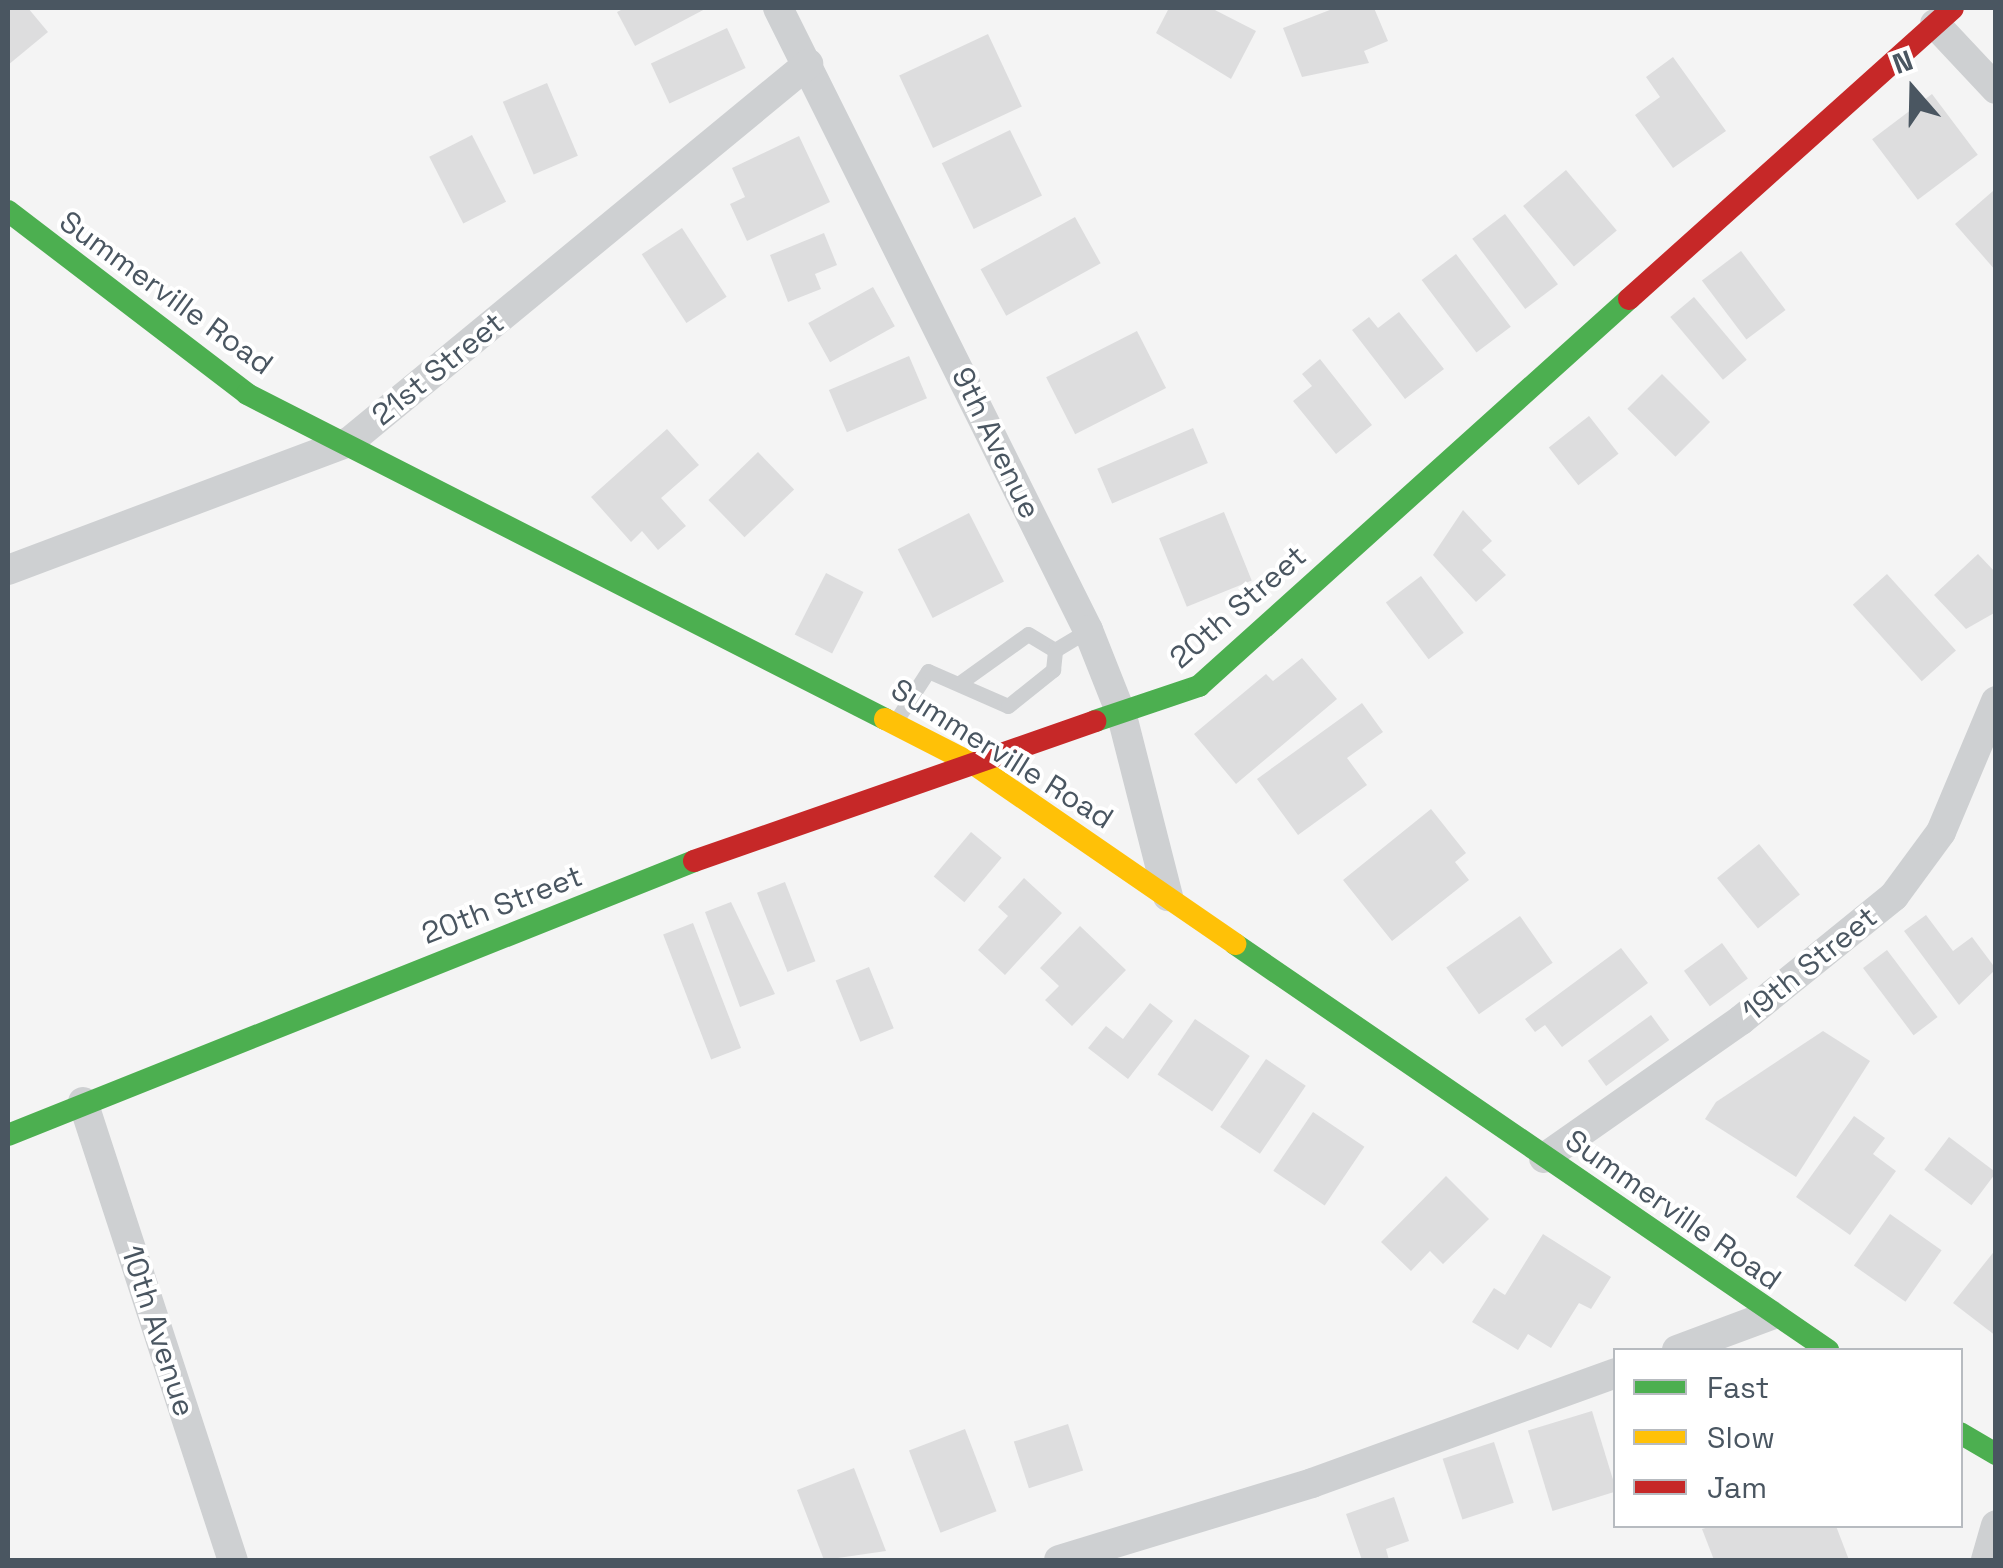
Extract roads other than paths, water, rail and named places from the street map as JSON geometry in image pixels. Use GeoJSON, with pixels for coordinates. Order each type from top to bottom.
{"type":"FeatureCollection","features":[{"type":"Feature","properties":{"kind":"street","name":"9th Avenue"},"geometry":{"type":"LineString","coordinates":[[778,8],[1088,630],[1122,716],[1168,896]]}},
{"type":"Feature","properties":{"kind":"street"},"geometry":{"type":"LineString","coordinates":[[1944,16],[1996,89]]}},
{"type":"Feature","properties":{"kind":"street","name":"20th Street"},"geometry":{"type":"LineString","coordinates":[[8,1135],[768,832],[1122,716],[1198,686],[1944,16]]}},
{"type":"Feature","properties":{"kind":"street","name":"21st Street"},"geometry":{"type":"LineString","coordinates":[[8,570],[349,442],[808,64]]}},
{"type":"Feature","properties":{"kind":"street","name":"Summerville Road"},"geometry":{"type":"LineString","coordinates":[[8,211],[247,394],[349,442],[510,534],[897,719],[974,765],[1771,1315],[1825,1348]]}},
{"type":"Feature","properties":{"kind":"street","name":"19th Street"},"geometry":{"type":"LineString","coordinates":[[1544,1158],[1741,1020],[1894,896],[1941,832],[1996,701]]}},
{"type":"Feature","properties":{"kind":"street","name":"10th Avenue"},"geometry":{"type":"LineString","coordinates":[[83,1102],[233,1560]]}},
{"type":"Feature","properties":{"kind":"street"},"geometry":{"type":"LineString","coordinates":[[1682,1348],[1771,1315]]}},
{"type":"Feature","properties":{"kind":"street"},"geometry":{"type":"LineString","coordinates":[[1059,1560],[1312,1483],[1613,1374]]}},
{"type":"Feature","properties":{"kind":"street"},"geometry":{"type":"LineString","coordinates":[[1963,1435],[1996,1454]]}},
{"type":"Feature","properties":{"kind":"street"},"geometry":{"type":"LineString","coordinates":[[1986,1560],[1996,1524]]}},
{"type":"Feature","properties":{"kind":"lane"},"geometry":{"type":"LineString","coordinates":[[1055,650],[1088,630]]}},
{"type":"Feature","properties":{"kind":"lane"},"geometry":{"type":"LineString","coordinates":[[961,682],[1028,634],[1055,650]]}},
{"type":"Feature","properties":{"kind":"lane"},"geometry":{"type":"LineString","coordinates":[[897,719],[928,671],[961,682],[1008,706],[1053,670],[1055,650]]}}]}
